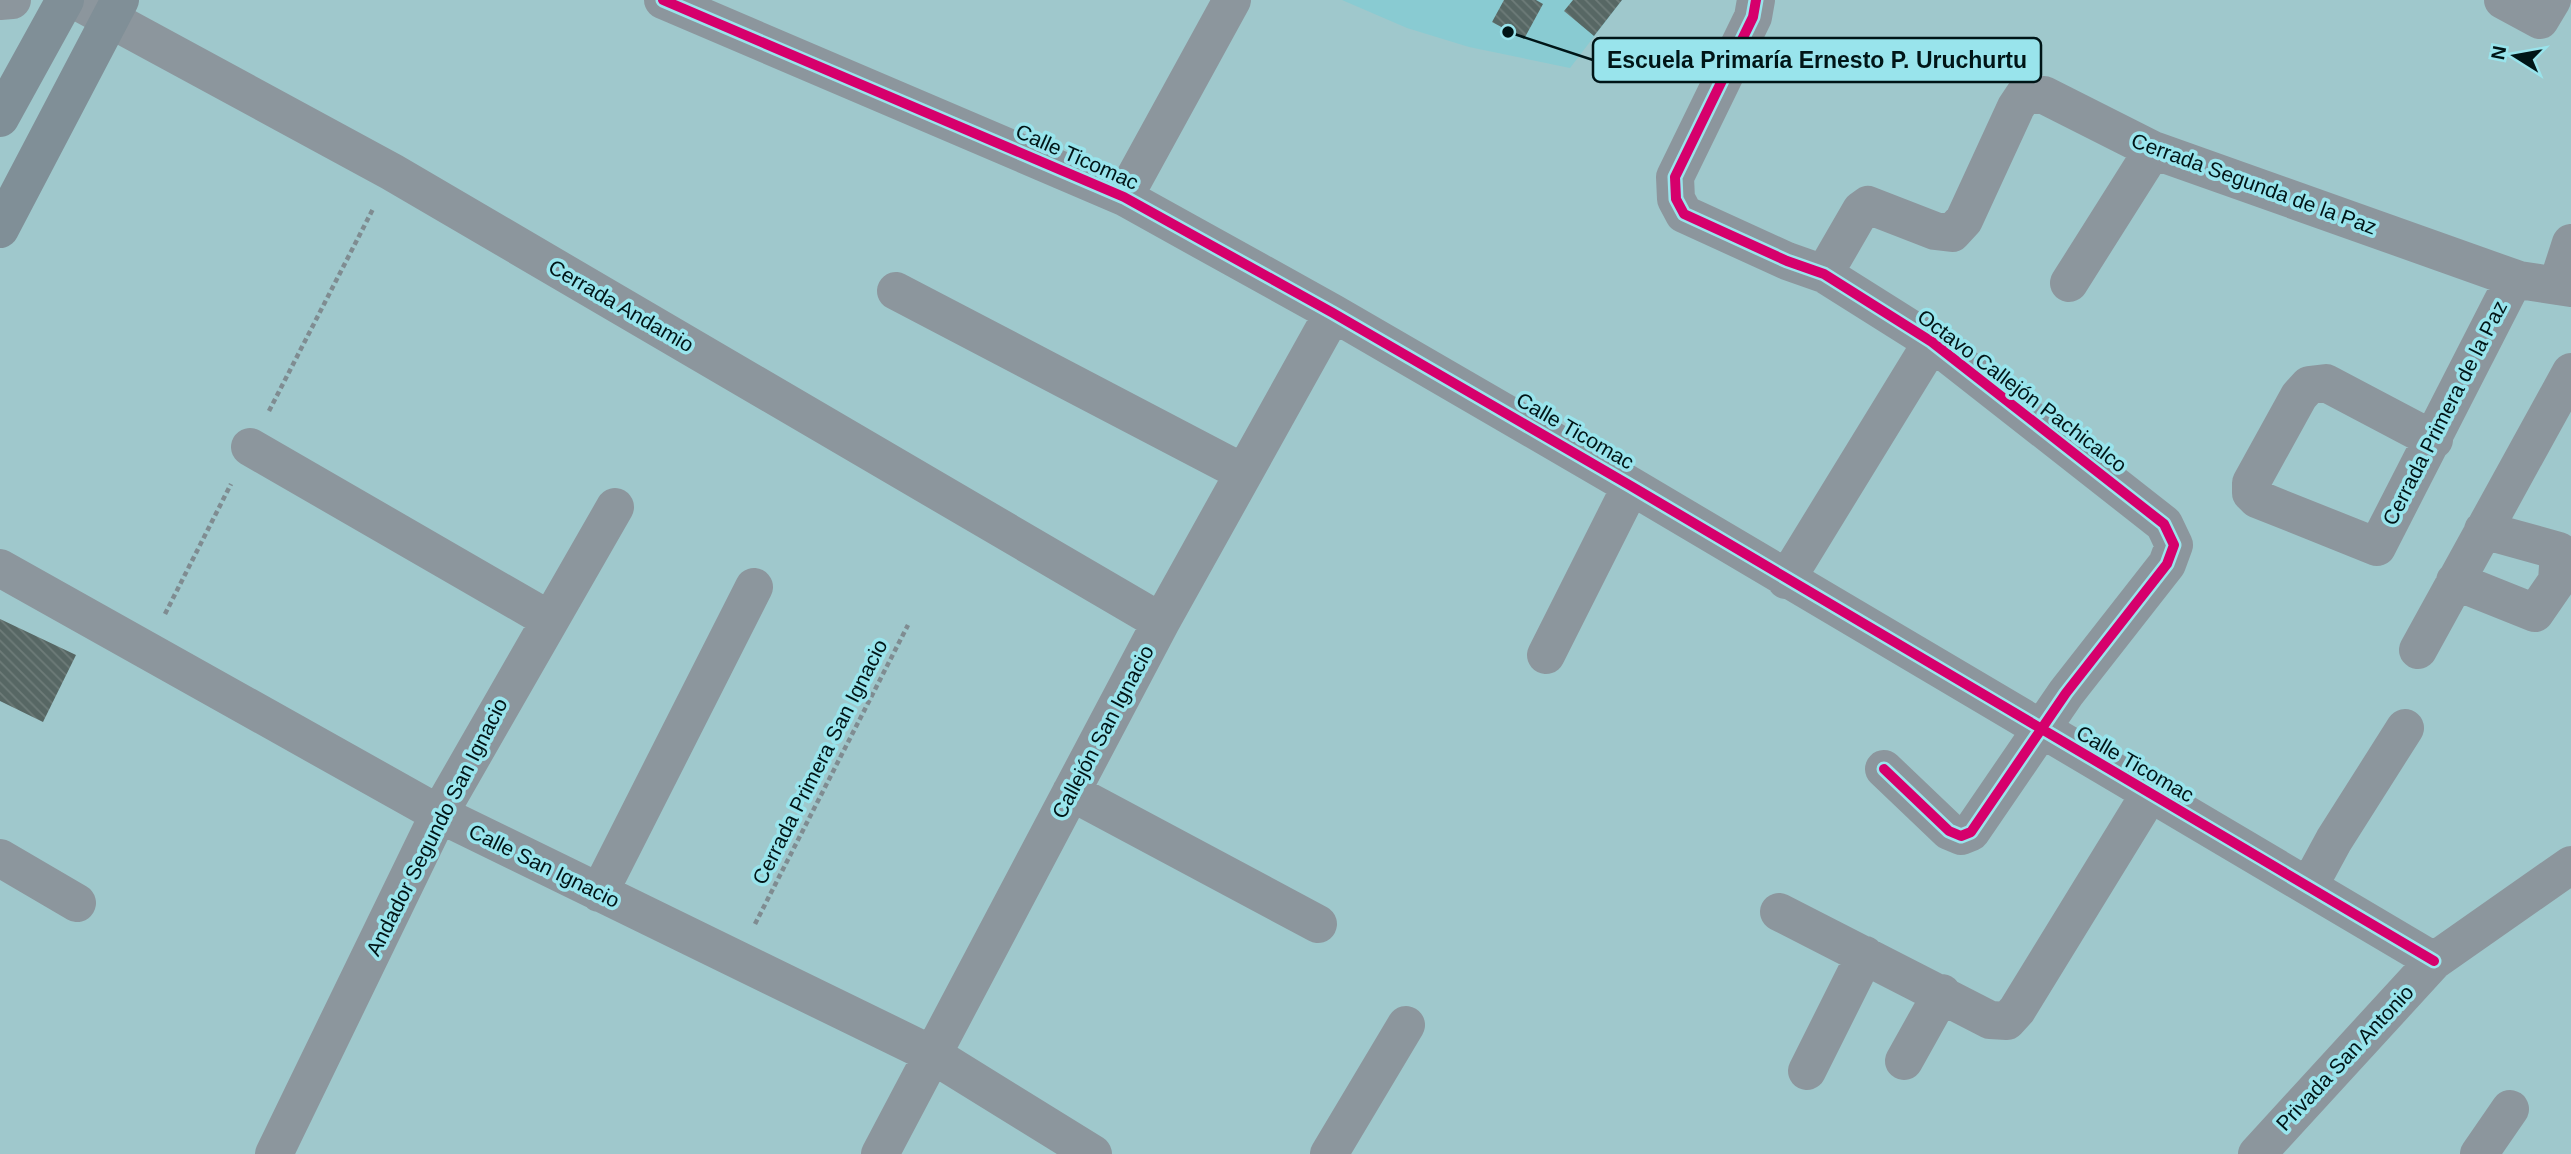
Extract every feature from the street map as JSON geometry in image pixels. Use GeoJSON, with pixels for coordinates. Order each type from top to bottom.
{"type":"FeatureCollection","features":[{"type":"Feature","properties":{"kind":"main road"},"geometry":{"type":"LineString","coordinates":[[0,118],[65,0]]}},
{"type":"Feature","properties":{"kind":"main road"},"geometry":{"type":"LineString","coordinates":[[0,229],[115,9]]}},
{"type":"Feature","properties":{"kind":"street"},"geometry":{"type":"LineString","coordinates":[[0,1],[12,0]]}},
{"type":"Feature","properties":{"kind":"street","name":"Cerrada Andamio"},"geometry":{"type":"LineString","coordinates":[[75,0],[115,9],[1161,622]]}},
{"type":"Feature","properties":{"kind":"street","name":"Calle Ticomac"},"geometry":{"type":"LineString","coordinates":[[663,0],[1124,197],[1333,313],[1631,486],[2149,795],[2434,961]]}},
{"type":"Feature","properties":{"kind":"street"},"geometry":{"type":"LineString","coordinates":[[1124,197],[1232,0]]}},
{"type":"Feature","properties":{"kind":"street","name":"Octavo Callejón Pachicalco"},"geometry":{"type":"LineString","coordinates":[[1756,0],[1753,17],[1675,177],[1676,199],[1684,214],[1787,261],[1824,274],[1933,342],[2164,524],[2174,545],[2167,564],[2066,693],[1971,832],[1961,836],[1949,831],[1884,769]]}},
{"type":"Feature","properties":{"kind":"street"},"geometry":{"type":"LineString","coordinates":[[2502,0],[2546,10]]}},
{"type":"Feature","properties":{"kind":"street","name":"Cerrada Segunda de la Paz"},"geometry":{"type":"LineString","coordinates":[[1824,274],[1861,210],[1868,205],[1935,231],[1952,233],[1964,220],[2024,95],[2044,95],[2153,150],[2519,280]]}},
{"type":"Feature","properties":{"kind":"street"},"geometry":{"type":"LineString","coordinates":[[2069,283],[2153,150]]}},
{"type":"Feature","properties":{"kind":"street","name":"Cerrada Primera de la Paz"},"geometry":{"type":"LineString","coordinates":[[2434,440],[2326,383],[2309,385],[2299,396],[2251,483],[2251,493],[2258,499],[2377,547],[2434,440],[2508,291],[2519,280],[2564,287],[2571,243]]}},
{"type":"Feature","properties":{"kind":"street"},"geometry":{"type":"LineString","coordinates":[[896,291],[1244,473]]}},
{"type":"Feature","properties":{"kind":"street","name":"Callejón San Ignacio"},"geometry":{"type":"LineString","coordinates":[[880,1154],[1161,622],[1333,313]]}},
{"type":"Feature","properties":{"kind":"street"},"geometry":{"type":"LineString","coordinates":[[1786,580],[1933,342]]}},
{"type":"Feature","properties":{"kind":"street"},"geometry":{"type":"LineString","coordinates":[[2418,650],[2571,372]]}},
{"type":"Feature","properties":{"kind":"street"},"geometry":{"type":"LineString","coordinates":[[250,447],[548,619]]}},
{"type":"Feature","properties":{"kind":"street"},"geometry":{"type":"LineString","coordinates":[[1546,655],[1631,486]]}},
{"type":"Feature","properties":{"kind":"street","name":"Andador Segundo San Ignacio"},"geometry":{"type":"LineString","coordinates":[[274,1154],[439,814],[548,619],[615,507]]}},
{"type":"Feature","properties":{"kind":"street"},"geometry":{"type":"LineString","coordinates":[[2455,582],[2535,612],[2557,581],[2559,551],[2483,530]]}},
{"type":"Feature","properties":{"kind":"street","name":"Calle San Ignacio"},"geometry":{"type":"LineString","coordinates":[[0,568],[439,814],[933,1055],[1093,1154]]}},
{"type":"Feature","properties":{"kind":"street"},"geometry":{"type":"LineString","coordinates":[[599,892],[754,587]]}},
{"type":"Feature","properties":{"kind":"street"},"geometry":{"type":"LineString","coordinates":[[2309,886],[2334,840],[2405,728]]}},
{"type":"Feature","properties":{"kind":"street"},"geometry":{"type":"LineString","coordinates":[[1072,792],[1318,924]]}},
{"type":"Feature","properties":{"kind":"street"},"geometry":{"type":"LineString","coordinates":[[1779,912],[1942,993],[1990,1020],[2007,1021],[2017,1010],[2149,795]]}},
{"type":"Feature","properties":{"kind":"street"},"geometry":{"type":"LineString","coordinates":[[0,858],[78,903]]}},
{"type":"Feature","properties":{"kind":"street","name":"Privada San Antonio"},"geometry":{"type":"LineString","coordinates":[[2257,1154],[2434,961],[2571,865]]}},
{"type":"Feature","properties":{"kind":"street"},"geometry":{"type":"LineString","coordinates":[[1807,1071],[1864,955]]}},
{"type":"Feature","properties":{"kind":"street"},"geometry":{"type":"LineString","coordinates":[[1904,1061],[1942,993]]}},
{"type":"Feature","properties":{"kind":"street"},"geometry":{"type":"LineString","coordinates":[[1329,1154],[1406,1026]]}},
{"type":"Feature","properties":{"kind":"street"},"geometry":{"type":"LineString","coordinates":[[2479,1154],[2510,1109]]}},
{"type":"Feature","properties":{"kind":"shaded area"},"geometry":{"type":"Polygon","coordinates":[[[1342,0],[1622,0],[1570,68],[1469,47],[1407,28],[1342,0]]]}},
{"type":"Feature","properties":{"kind":"building"},"geometry":{"type":"Polygon","coordinates":[[[1504,0],[1536,0],[1543,4],[1524,39],[1492,22],[1504,0]]]}},
{"type":"Feature","properties":{"kind":"building"},"geometry":{"type":"Polygon","coordinates":[[[1573,0],[1622,0],[1594,36],[1564,11],[1573,0]]]}},
{"type":"Feature","properties":{"kind":"building"},"geometry":{"type":"Polygon","coordinates":[[[0,619],[76,655],[43,722],[0,701],[0,619]]]}},
{"type":"Feature","properties":{"kind":"cycle path"},"geometry":{"type":"LineString","coordinates":[[663,0],[1124,197],[1333,313],[1631,486],[2434,961]]}},
{"type":"Feature","properties":{"kind":"cycle path"},"geometry":{"type":"LineString","coordinates":[[1756,0],[1753,17],[1675,177],[1676,199],[1684,214],[1787,261],[1824,274],[1932,342],[2164,524],[2174,545],[2167,564],[2066,693],[1971,832],[1961,836],[1949,831],[1884,769]]}},
{"type":"Feature","properties":{"kind":"place","name":"Escuela Primaría Ernesto P. Uruchurtu"},"geometry":{"type":"Point","coordinates":[1508,32]}}]}
